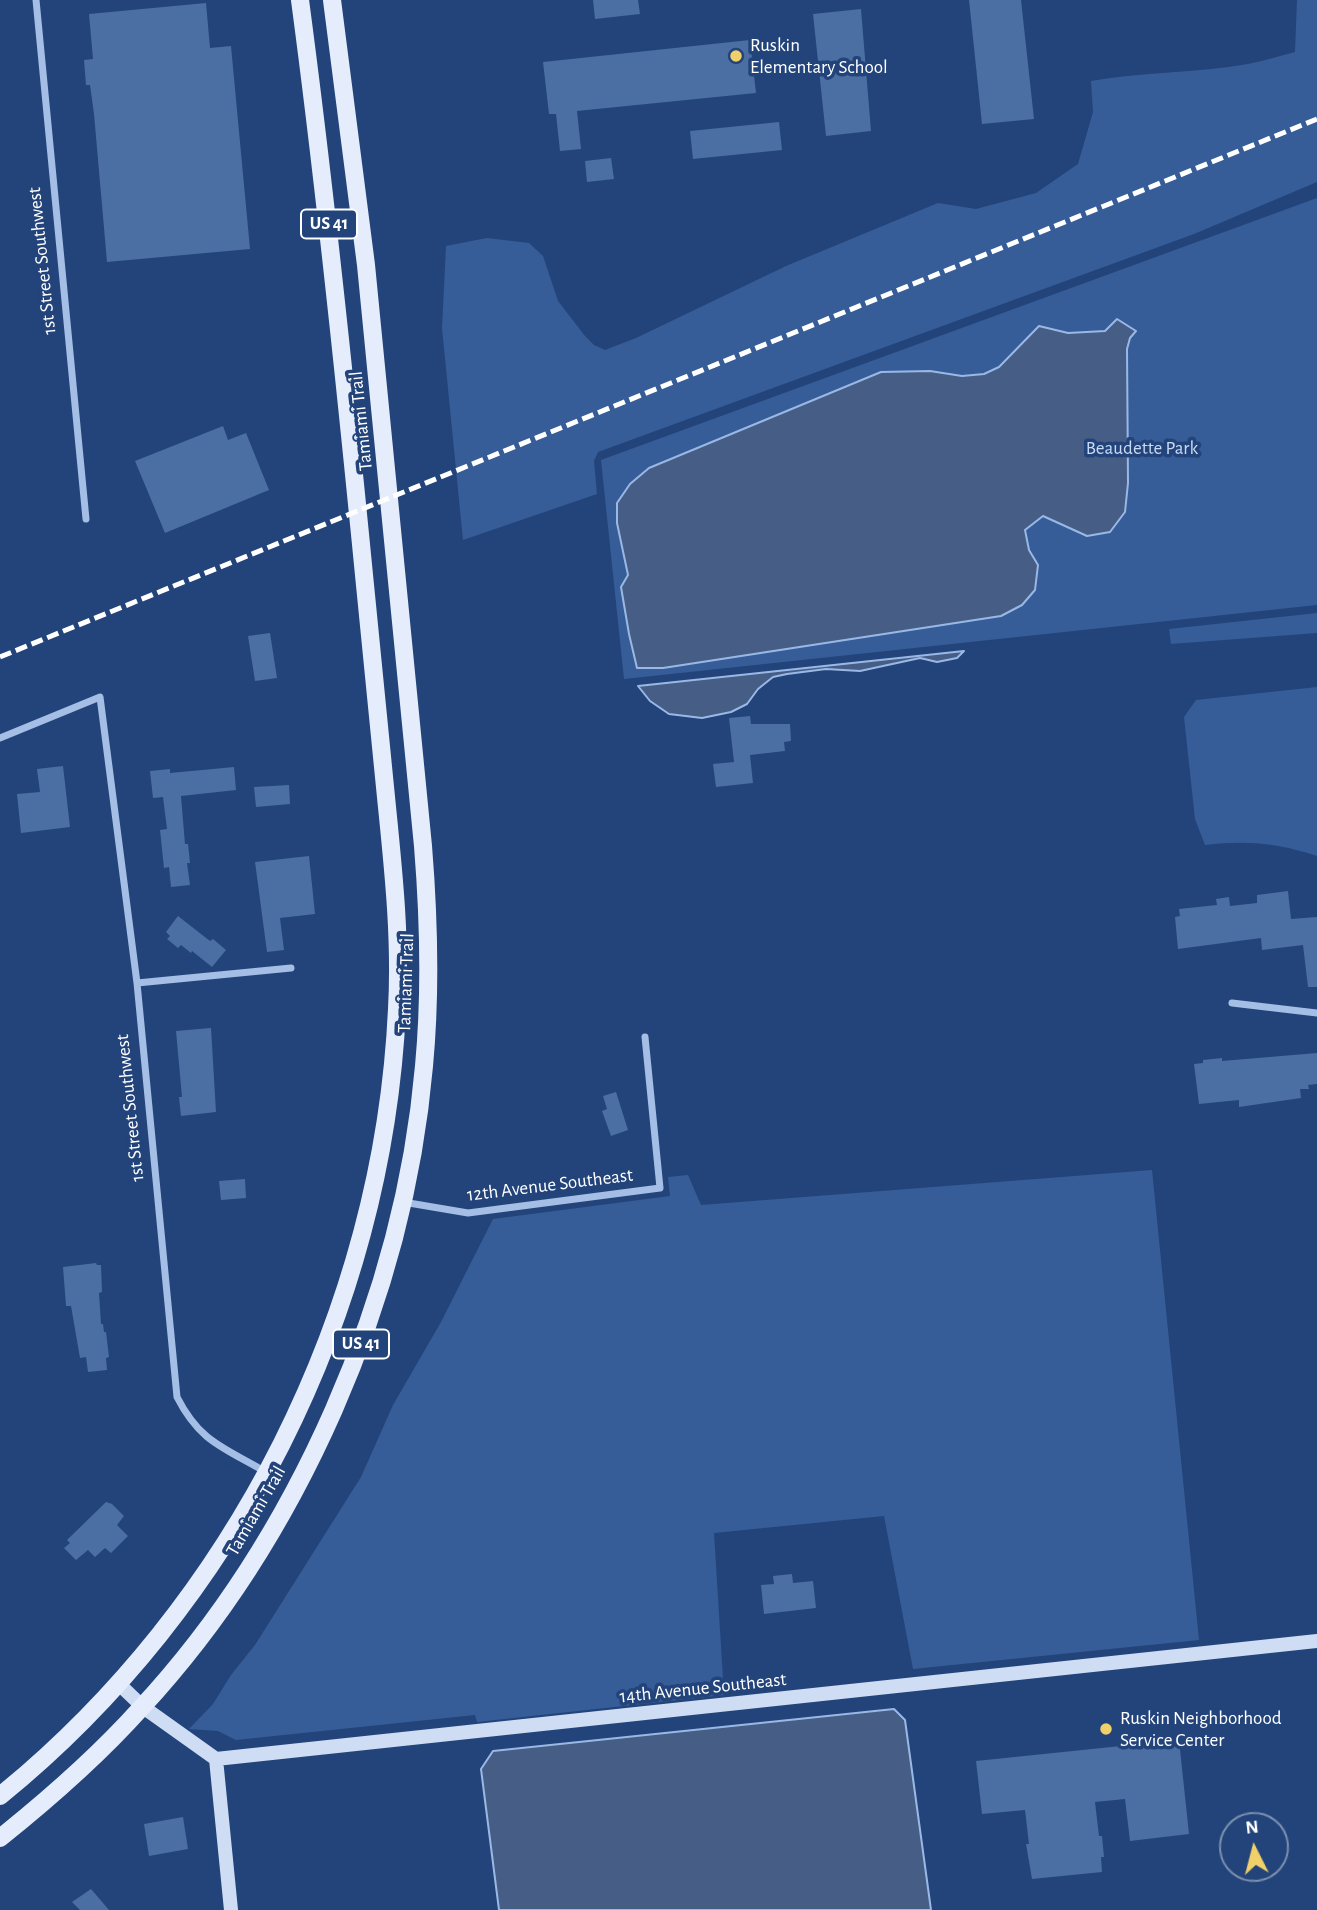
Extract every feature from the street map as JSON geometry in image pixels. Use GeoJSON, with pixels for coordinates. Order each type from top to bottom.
{"type":"FeatureCollection","features":[{"type":"Feature","properties":{"kind":"main road","name":"Tamiami Trail"},"geometry":{"type":"LineString","coordinates":[[0,1796],[68,1736],[119,1684],[203,1580],[234,1530],[290,1431],[311,1381],[337,1316],[371,1197],[393,1063],[398,1006],[393,876],[352,448],[328,222],[300,0]]}},
{"type":"Feature","properties":{"kind":"main road","name":"Tamiami Trail"},"geometry":{"type":"LineString","coordinates":[[0,1838],[50,1798],[143,1707],[232,1592],[268,1536],[336,1405],[363,1338],[386,1268],[403,1202],[416,1132],[429,998],[429,926],[424,846],[366,265],[332,0]]}},
{"type":"Feature","properties":{"kind":"street","name":"1st Street Southwest"},"geometry":{"type":"LineString","coordinates":[[36,0],[86,519]]}},
{"type":"Feature","properties":{"kind":"street","name":"1st Street Southwest"},"geometry":{"type":"LineString","coordinates":[[0,738],[100,697],[137,982],[177,1397],[188,1418],[204,1437],[267,1472]]}},
{"type":"Feature","properties":{"kind":"street"},"geometry":{"type":"LineString","coordinates":[[137,982],[291,968]]}},
{"type":"Feature","properties":{"kind":"street"},"geometry":{"type":"LineString","coordinates":[[1232,1003],[1317,1013]]}},
{"type":"Feature","properties":{"kind":"street","name":"12th Avenue Southeast"},"geometry":{"type":"LineString","coordinates":[[403,1202],[468,1213],[660,1188],[645,1037]]}},
{"type":"Feature","properties":{"kind":"street","name":"14th Avenue Southeast"},"geometry":{"type":"LineString","coordinates":[[216,1759],[1317,1642]]}},
{"type":"Feature","properties":{"kind":"street"},"geometry":{"type":"LineString","coordinates":[[119,1684],[143,1707],[216,1759],[231,1910]]}},
{"type":"Feature","properties":{"kind":"green space"},"geometry":{"type":"Polygon","coordinates":[[[1297,0],[1317,0],[1317,182],[1194,234],[598,452],[594,461],[597,494],[463,540],[442,328],[446,246],[487,238],[529,243],[543,256],[558,301],[585,336],[594,345],[605,350],[636,338],[786,266],[938,203],[976,209],[1036,193],[1078,164],[1093,112],[1091,81],[1228,67],[1295,52],[1297,0]]]}},
{"type":"Feature","properties":{"kind":"green space","name":"Beaudette Park"},"geometry":{"type":"Polygon","coordinates":[[[1317,198],[1317,605],[624,679],[601,460],[1317,198]]]}},
{"type":"Feature","properties":{"kind":"green space"},"geometry":{"type":"Polygon","coordinates":[[[1317,613],[1317,633],[1171,644],[1169,629],[1317,613]]]}},
{"type":"Feature","properties":{"kind":"green space"},"geometry":{"type":"Polygon","coordinates":[[[1317,687],[1317,856],[1262,844],[1205,845],[1195,819],[1184,717],[1196,700],[1317,687]]]}},
{"type":"Feature","properties":{"kind":"green space"},"geometry":{"type":"Polygon","coordinates":[[[1152,1170],[1199,1640],[913,1669],[884,1516],[714,1533],[724,1695],[477,1722],[475,1715],[236,1740],[218,1731],[189,1729],[213,1704],[231,1675],[255,1645],[361,1477],[393,1405],[441,1322],[493,1219],[670,1196],[668,1177],[688,1175],[701,1205],[1152,1170]]]}},
{"type":"Feature","properties":{"kind":"shaded area"},"geometry":{"type":"Polygon","coordinates":[[[1117,319],[1136,331],[1130,338],[1127,349],[1128,483],[1125,512],[1110,532],[1087,536],[1043,516],[1025,530],[1029,550],[1038,565],[1035,590],[1022,605],[1001,616],[663,668],[637,668],[621,587],[628,575],[617,523],[617,503],[630,484],[649,468],[881,372],[930,371],[962,376],[984,374],[999,367],[1039,326],[1068,333],[1105,331],[1117,319]]]}},
{"type":"Feature","properties":{"kind":"shaded area"},"geometry":{"type":"Polygon","coordinates":[[[964,651],[957,658],[937,662],[920,658],[860,671],[826,669],[773,677],[758,689],[747,704],[731,712],[702,718],[669,714],[650,701],[638,686],[964,651]]]}},
{"type":"Feature","properties":{"kind":"shaded area"},"geometry":{"type":"Polygon","coordinates":[[[894,1709],[905,1720],[931,1910],[499,1910],[481,1769],[493,1751],[894,1709]]]}},
{"type":"Feature","properties":{"kind":"building"},"geometry":{"type":"Polygon","coordinates":[[[593,0],[638,0],[640,14],[595,19],[593,0]]]}},
{"type":"Feature","properties":{"kind":"building"},"geometry":{"type":"Polygon","coordinates":[[[969,0],[1021,0],[1034,119],[982,124],[969,0]]]}},
{"type":"Feature","properties":{"kind":"building"},"geometry":{"type":"Polygon","coordinates":[[[206,3],[210,48],[231,46],[250,249],[107,262],[94,114],[90,85],[86,85],[84,60],[93,59],[89,14],[206,3]]]}},
{"type":"Feature","properties":{"kind":"building"},"geometry":{"type":"Polygon","coordinates":[[[861,9],[871,131],[826,136],[813,14],[861,9]]]}},
{"type":"Feature","properties":{"kind":"building"},"geometry":{"type":"Polygon","coordinates":[[[750,40],[756,93],[577,111],[581,149],[560,151],[556,114],[549,114],[543,62],[750,40]]]}},
{"type":"Feature","properties":{"kind":"building"},"geometry":{"type":"Polygon","coordinates":[[[779,122],[782,150],[693,159],[690,131],[779,122]]]}},
{"type":"Feature","properties":{"kind":"building"},"geometry":{"type":"Polygon","coordinates":[[[611,158],[614,179],[587,182],[585,161],[611,158]]]}},
{"type":"Feature","properties":{"kind":"building"},"geometry":{"type":"Polygon","coordinates":[[[223,426],[228,440],[246,433],[269,490],[165,533],[135,461],[223,426]]]}},
{"type":"Feature","properties":{"kind":"building"},"geometry":{"type":"Polygon","coordinates":[[[270,633],[277,678],[255,681],[248,636],[270,633]]]}},
{"type":"Feature","properties":{"kind":"building"},"geometry":{"type":"Polygon","coordinates":[[[750,716],[751,724],[790,724],[791,741],[784,742],[785,751],[750,755],[753,783],[716,787],[713,764],[734,762],[729,718],[750,716]]]}},
{"type":"Feature","properties":{"kind":"building"},"geometry":{"type":"Polygon","coordinates":[[[63,766],[70,827],[21,833],[17,794],[40,792],[37,769],[63,766]]]}},
{"type":"Feature","properties":{"kind":"building"},"geometry":{"type":"Polygon","coordinates":[[[234,767],[236,790],[181,796],[185,844],[188,844],[190,863],[187,863],[190,885],[171,887],[169,867],[164,868],[160,830],[167,829],[163,797],[153,798],[150,771],[170,769],[170,773],[234,767]]]}},
{"type":"Feature","properties":{"kind":"building"},"geometry":{"type":"Polygon","coordinates":[[[289,785],[290,804],[256,807],[254,787],[289,785]]]}},
{"type":"Feature","properties":{"kind":"building"},"geometry":{"type":"Polygon","coordinates":[[[309,856],[315,914],[280,918],[284,950],[267,952],[255,862],[309,856]]]}},
{"type":"Feature","properties":{"kind":"building"},"geometry":{"type":"Polygon","coordinates":[[[1288,891],[1291,919],[1317,917],[1317,987],[1308,987],[1303,945],[1262,950],[1261,938],[1178,949],[1175,917],[1180,916],[1179,909],[1217,905],[1216,899],[1229,897],[1230,906],[1257,903],[1257,895],[1288,891]]]}},
{"type":"Feature","properties":{"kind":"building"},"geometry":{"type":"Polygon","coordinates":[[[178,916],[226,950],[212,967],[192,951],[191,953],[181,945],[178,948],[167,939],[170,936],[166,932],[178,916]]]}},
{"type":"Feature","properties":{"kind":"building"},"geometry":{"type":"Polygon","coordinates":[[[211,1028],[216,1112],[181,1116],[179,1097],[182,1097],[176,1031],[211,1028]]]}},
{"type":"Feature","properties":{"kind":"building"},"geometry":{"type":"Polygon","coordinates":[[[1317,1053],[1317,1084],[1308,1085],[1309,1089],[1300,1089],[1301,1098],[1239,1107],[1239,1100],[1199,1104],[1194,1064],[1203,1063],[1203,1060],[1222,1058],[1222,1061],[1317,1053]]]}},
{"type":"Feature","properties":{"kind":"building"},"geometry":{"type":"Polygon","coordinates":[[[616,1092],[628,1130],[611,1136],[602,1111],[607,1109],[603,1096],[616,1092]]]}},
{"type":"Feature","properties":{"kind":"building"},"geometry":{"type":"Polygon","coordinates":[[[245,1179],[246,1198],[221,1200],[219,1181],[245,1179]]]}},
{"type":"Feature","properties":{"kind":"building"},"geometry":{"type":"Polygon","coordinates":[[[96,1263],[101,1265],[101,1324],[106,1332],[109,1357],[106,1358],[107,1370],[88,1372],[86,1357],[80,1358],[71,1306],[66,1306],[63,1267],[96,1263]]]}},
{"type":"Feature","properties":{"kind":"building"},"geometry":{"type":"Polygon","coordinates":[[[106,1502],[112,1504],[124,1516],[117,1525],[128,1536],[111,1553],[105,1548],[95,1557],[88,1550],[76,1560],[64,1548],[70,1543],[67,1540],[106,1502]]]}},
{"type":"Feature","properties":{"kind":"building"},"geometry":{"type":"Polygon","coordinates":[[[792,1574],[793,1583],[813,1581],[816,1608],[764,1614],[761,1585],[774,1584],[773,1576],[792,1574]]]}},
{"type":"Feature","properties":{"kind":"building"},"geometry":{"type":"Polygon","coordinates":[[[1179,1740],[1189,1834],[1130,1841],[1125,1799],[1095,1802],[1099,1836],[1102,1836],[1102,1872],[1032,1879],[1026,1844],[1029,1844],[1025,1810],[982,1814],[976,1761],[1179,1740]]]}},
{"type":"Feature","properties":{"kind":"building"},"geometry":{"type":"Polygon","coordinates":[[[183,1817],[188,1849],[149,1856],[144,1824],[183,1817]]]}},
{"type":"Feature","properties":{"kind":"building"},"geometry":{"type":"Polygon","coordinates":[[[91,1889],[109,1910],[80,1910],[72,1902],[91,1889]]]}},
{"type":"Feature","properties":{"kind":"railway"},"geometry":{"type":"LineString","coordinates":[[0,657],[1317,119]]}},
{"type":"Feature","properties":{"kind":"place","name":"Ruskin Elementary School"},"geometry":{"type":"Point","coordinates":[736,56]}},
{"type":"Feature","properties":{"kind":"place","name":"Ruskin Neighborhood Service Center"},"geometry":{"type":"Point","coordinates":[1106,1729]}}]}
